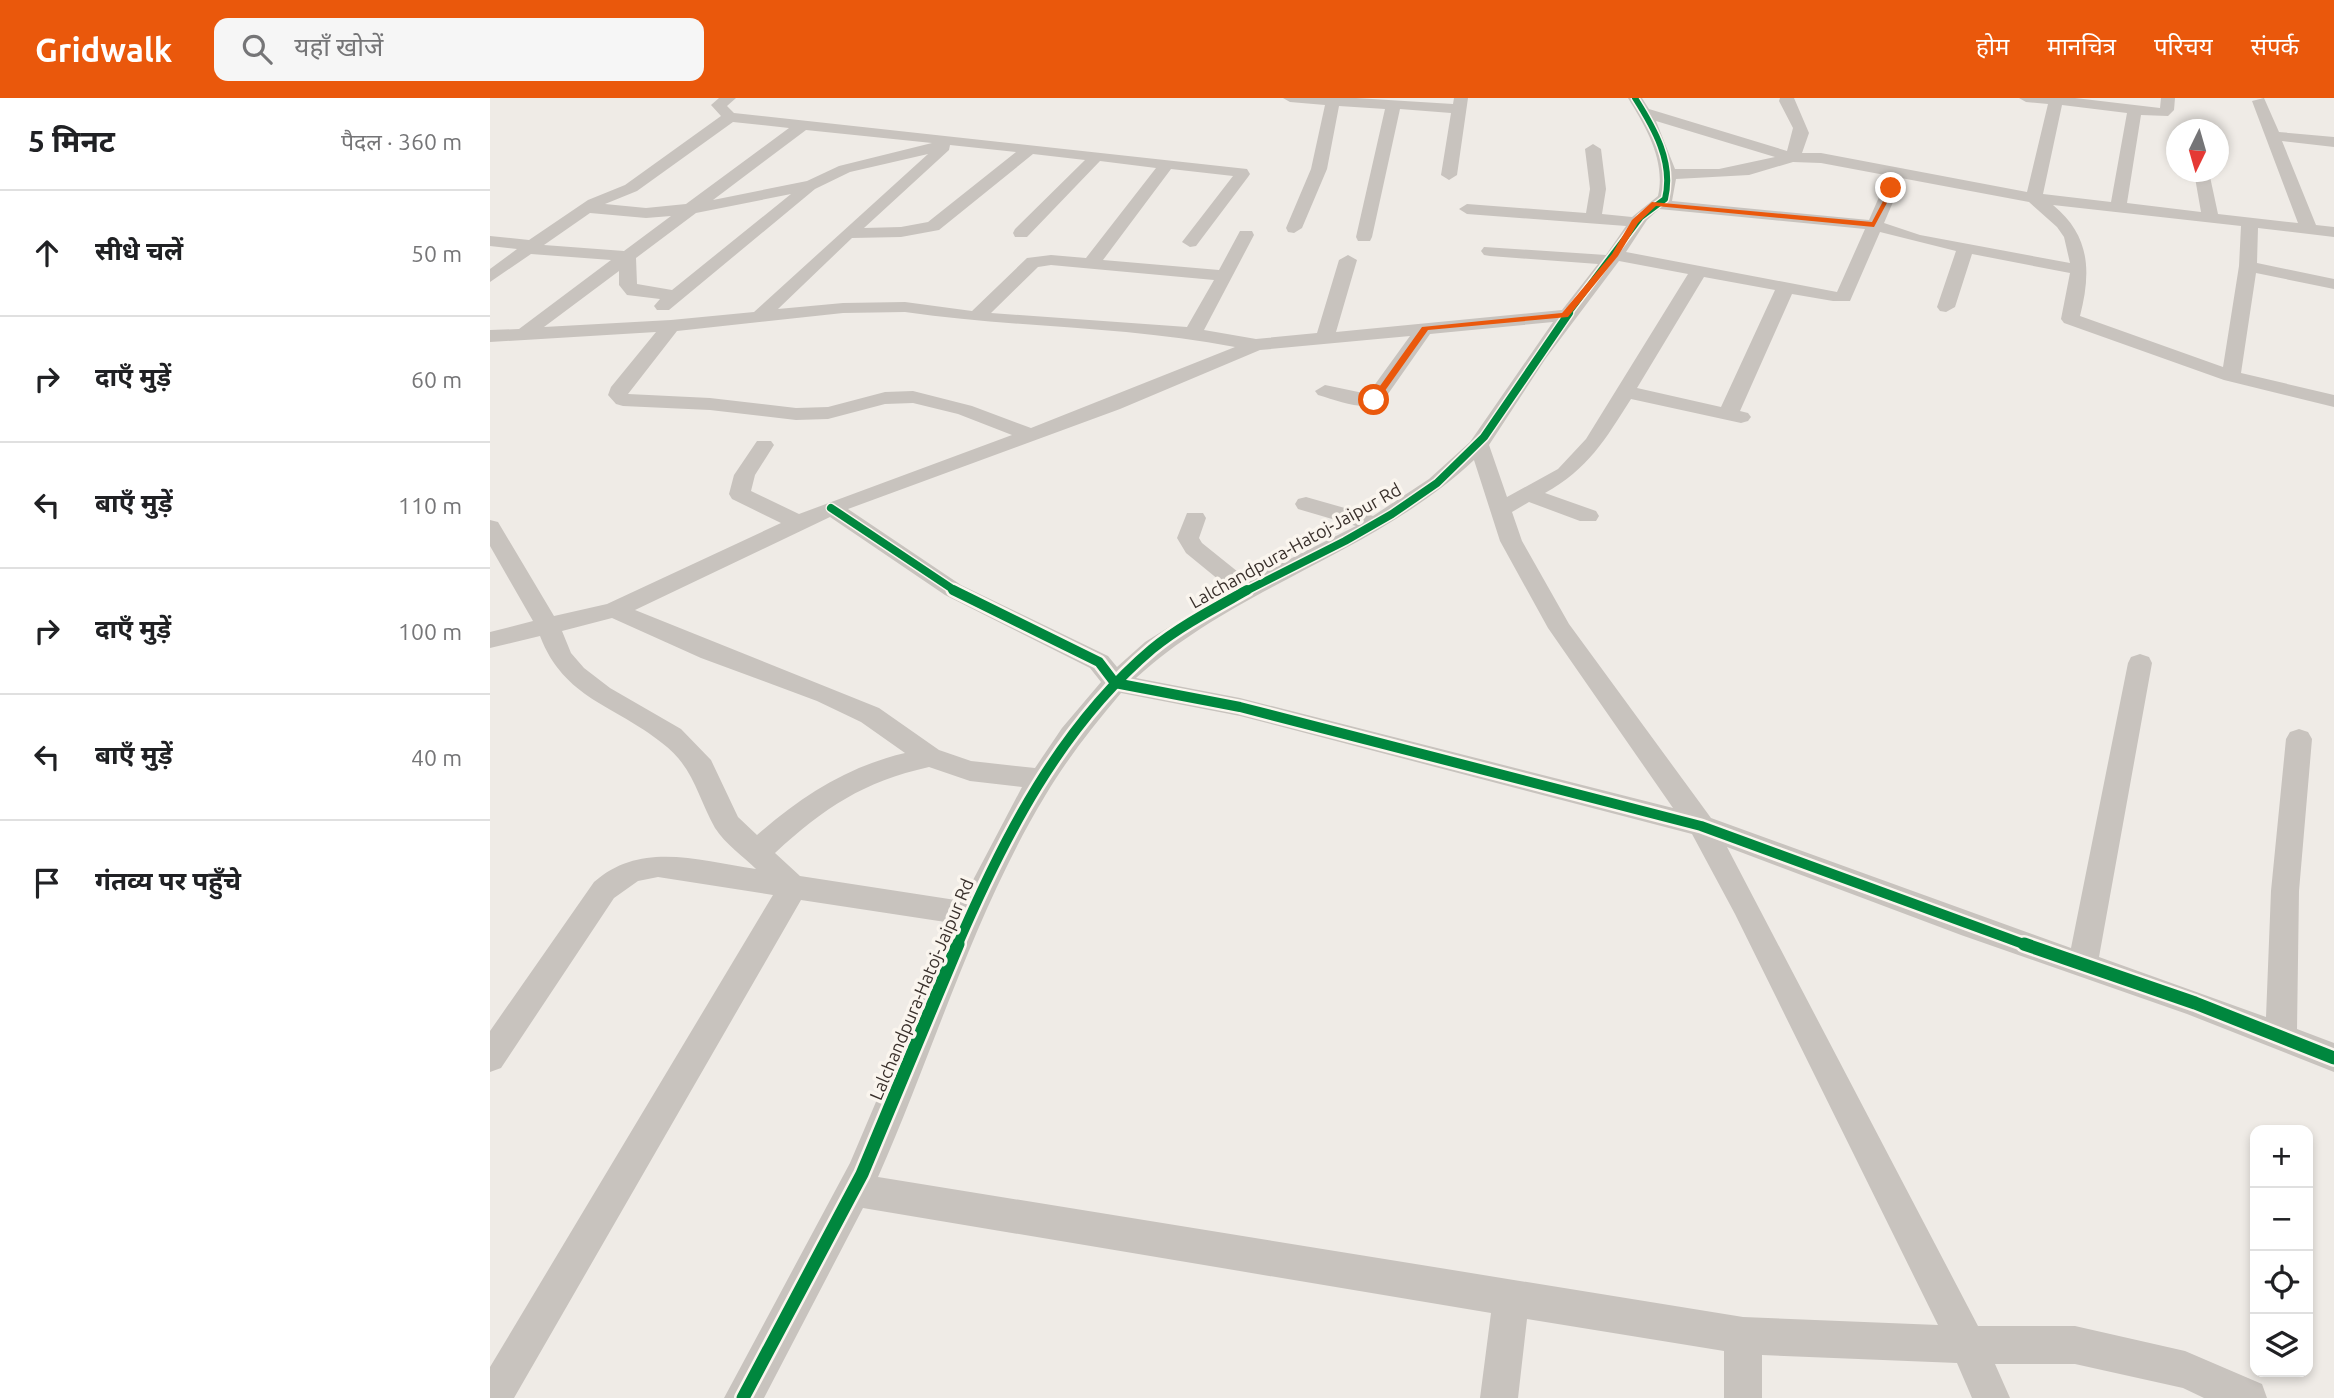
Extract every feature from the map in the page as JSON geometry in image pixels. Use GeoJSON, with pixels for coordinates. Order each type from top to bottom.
{"type":"FeatureCollection","features":[{"type":"Feature","properties":{"kind":"street"},"geometry":{"type":"LineString","coordinates":[[729,98],[718,105],[730,117]]}},
{"type":"Feature","properties":{"kind":"street"},"geometry":{"type":"LineString","coordinates":[[1290,98],[1371,102],[1393,107],[1460,104],[1449,175]]}},
{"type":"Feature","properties":{"kind":"street"},"geometry":{"type":"LineString","coordinates":[[1663,190],[1792,157],[1803,137],[1801,125],[1791,112],[1787,98]]}},
{"type":"Feature","properties":{"kind":"street"},"geometry":{"type":"LineString","coordinates":[[2026,98],[2134,112],[2163,113],[2167,110],[2168,98]]}},
{"type":"Feature","properties":{"kind":"street"},"geometry":{"type":"LineString","coordinates":[[2034,198],[2056,100]]}},
{"type":"Feature","properties":{"kind":"street"},"geometry":{"type":"LineString","coordinates":[[2259,101],[2309,229]]}},
{"type":"Feature","properties":{"kind":"street"},"geometry":{"type":"LineString","coordinates":[[1294,228],[1319,169],[1333,102]]}},
{"type":"Feature","properties":{"kind":"street"},"geometry":{"type":"LineString","coordinates":[[1639,105],[1738,143],[1792,157],[1821,158],[2034,198],[2334,232]]}},
{"type":"Feature","properties":{"kind":"street"},"geometry":{"type":"LineString","coordinates":[[1639,105],[1652,125],[1663,190]]}},
{"type":"Feature","properties":{"kind":"street"},"geometry":{"type":"LineString","coordinates":[[1364,237],[1393,107]]}},
{"type":"Feature","properties":{"kind":"street"},"geometry":{"type":"LineString","coordinates":[[2118,206],[2134,112]]}},
{"type":"Feature","properties":{"kind":"street"},"geometry":{"type":"LineString","coordinates":[[490,278],[585,208],[631,188],[730,117],[879,131],[948,143],[1098,155],[1242,174],[1191,242]]}},
{"type":"Feature","properties":{"kind":"street"},"geometry":{"type":"LineString","coordinates":[[526,332],[804,123]]}},
{"type":"Feature","properties":{"kind":"street"},"geometry":{"type":"LineString","coordinates":[[635,327],[879,131]]}},
{"type":"Feature","properties":{"kind":"street"},"geometry":{"type":"LineString","coordinates":[[2272,136],[2334,142]]}},
{"type":"Feature","properties":{"kind":"street"},"geometry":{"type":"LineString","coordinates":[[585,208],[646,213],[690,209],[812,185],[845,169],[948,143]]}},
{"type":"Feature","properties":{"kind":"street"},"geometry":{"type":"LineString","coordinates":[[758,318],[948,143]]}},
{"type":"Feature","properties":{"kind":"street"},"geometry":{"type":"LineString","coordinates":[[848,233],[910,231],[933,226],[1031,148]]}},
{"type":"Feature","properties":{"kind":"street"},"geometry":{"type":"LineString","coordinates":[[1592,149],[1598,189],[1593,218]]}},
{"type":"Feature","properties":{"kind":"street"},"geometry":{"type":"LineString","coordinates":[[1021,233],[1098,155]]}},
{"type":"Feature","properties":{"kind":"street"},"geometry":{"type":"LineString","coordinates":[[1090,265],[1168,163]]}},
{"type":"Feature","properties":{"kind":"street"},"geometry":{"type":"LineString","coordinates":[[2204,182],[2210,216]]}},
{"type":"Feature","properties":{"kind":"street"},"geometry":{"type":"LineString","coordinates":[[1490,251],[1620,258],[1658,263],[1839,297],[1891,188]]}},
{"type":"Feature","properties":{"kind":"street"},"geometry":{"type":"LineString","coordinates":[[1663,190],[1874,225],[1917,239],[2081,270]]}},
{"type":"Feature","properties":{"kind":"street","name":"Lalchandpura-Hatoj-Jaipur Rd"},"geometry":{"type":"LineString","coordinates":[[743,1398],[817,1265],[853,1190],[908,1068],[970,914],[999,850],[1040,779],[1115,683],[1195,618],[1375,524],[1428,492],[1479,444],[1565,315],[1620,258],[1635,222],[1663,190]]}},
{"type":"Feature","properties":{"kind":"street"},"geometry":{"type":"LineString","coordinates":[[2034,198],[2055,212],[2076,242],[2081,270],[2070,319],[2231,376],[2334,401]]}},
{"type":"Feature","properties":{"kind":"street"},"geometry":{"type":"LineString","coordinates":[[1467,209],[1635,222]]}},
{"type":"Feature","properties":{"kind":"street"},"geometry":{"type":"LineString","coordinates":[[2231,376],[2248,266],[2250,222]]}},
{"type":"Feature","properties":{"kind":"street"},"geometry":{"type":"LineString","coordinates":[[1192,332],[1205,314],[1246,235]]}},
{"type":"Feature","properties":{"kind":"street"},"geometry":{"type":"LineString","coordinates":[[490,241],[627,256]]}},
{"type":"Feature","properties":{"kind":"street"},"geometry":{"type":"LineString","coordinates":[[1946,307],[1965,249]]}},
{"type":"Feature","properties":{"kind":"street"},"geometry":{"type":"LineString","coordinates":[[627,256],[628,285],[633,292],[676,296]]}},
{"type":"Feature","properties":{"kind":"street"},"geometry":{"type":"LineString","coordinates":[[976,317],[1033,262],[1051,260],[1224,275]]}},
{"type":"Feature","properties":{"kind":"street"},"geometry":{"type":"LineString","coordinates":[[1324,340],[1348,260]]}},
{"type":"Feature","properties":{"kind":"street"},"geometry":{"type":"LineString","coordinates":[[2248,266],[2334,284]]}},
{"type":"Feature","properties":{"kind":"street"},"geometry":{"type":"LineString","coordinates":[[1500,509],[1566,474],[1594,442],[1699,271]]}},
{"type":"Feature","properties":{"kind":"street"},"geometry":{"type":"LineString","coordinates":[[1623,391],[1735,416],[1786,287]]}},
{"type":"Feature","properties":{"kind":"street"},"geometry":{"type":"LineString","coordinates":[[490,335],[671,327],[843,308],[905,307],[976,317],[1192,332],[1256,345],[1565,315]]}},
{"type":"Feature","properties":{"kind":"street"},"geometry":{"type":"LineString","coordinates":[[671,327],[621,387],[618,395],[623,400],[710,404],[796,414],[828,413],[885,398],[913,397],[977,414],[1030,435]]}},
{"type":"Feature","properties":{"kind":"street"},"geometry":{"type":"LineString","coordinates":[[1325,391],[1360,401],[1374,400],[1425,328]]}},
{"type":"Feature","properties":{"kind":"street"},"geometry":{"type":"LineString","coordinates":[[490,640],[614,610],[831,508],[1214,365],[1256,345]]}},
{"type":"Feature","properties":{"kind":"street"},"geometry":{"type":"LineString","coordinates":[[1479,444],[1511,541],[1560,628],[1701,826],[1746,907],[1968,1345],[1991,1398]]}},
{"type":"Feature","properties":{"kind":"street"},"geometry":{"type":"LineString","coordinates":[[764,445],[746,473],[740,494],[799,523]]}},
{"type":"Feature","properties":{"kind":"street"},"geometry":{"type":"LineString","coordinates":[[1529,495],[1588,516]]}},
{"type":"Feature","properties":{"kind":"street"},"geometry":{"type":"LineString","coordinates":[[1306,504],[1375,524]]}},
{"type":"Feature","properties":{"kind":"street"},"geometry":{"type":"LineString","coordinates":[[831,508],[953,590],[1099,662],[1115,683],[1253,711],[1701,826],[2281,1035],[2334,1058]]}},
{"type":"Feature","properties":{"kind":"street"},"geometry":{"type":"LineString","coordinates":[[1195,518],[1188,538],[1194,548],[1246,590]]}},
{"type":"Feature","properties":{"kind":"street"},"geometry":{"type":"LineString","coordinates":[[490,527],[548,626],[560,656],[575,674],[601,694],[672,736],[702,768],[727,824],[755,854],[793,887]]}},
{"type":"Feature","properties":{"kind":"street"},"geometry":{"type":"LineString","coordinates":[[614,610],[710,652],[826,695],[870,715],[930,757],[970,771],[1040,779]]}},
{"type":"Feature","properties":{"kind":"street"},"geometry":{"type":"LineString","coordinates":[[2083,964],[2140,663]]}},
{"type":"Feature","properties":{"kind":"street"},"geometry":{"type":"LineString","coordinates":[[2281,1035],[2285,891],[2299,738]]}},
{"type":"Feature","properties":{"kind":"street"},"geometry":{"type":"LineString","coordinates":[[755,854],[817,799],[852,778],[889,765],[930,757]]}},
{"type":"Feature","properties":{"kind":"street"},"geometry":{"type":"LineString","coordinates":[[490,1058],[604,890],[619,876],[636,867],[658,866],[970,914]]}},
{"type":"Feature","properties":{"kind":"street"},"geometry":{"type":"LineString","coordinates":[[493,1398],[793,887]]}},
{"type":"Feature","properties":{"kind":"street"},"geometry":{"type":"LineString","coordinates":[[853,1190],[1743,1336],[1968,1345],[2076,1345],[2185,1370],[2248,1398]]}},
{"type":"Feature","properties":{"kind":"street"},"geometry":{"type":"LineString","coordinates":[[1499,1398],[1511,1297]]}},
{"type":"Feature","properties":{"kind":"street"},"geometry":{"type":"LineString","coordinates":[[1743,1336],[1743,1398]]}},
{"type":"Feature","properties":{"kind":"cycle path"},"geometry":{"type":"LineString","coordinates":[[743,1398],[813,1271],[862,1174],[950,962],[1004,845],[1035,789],[1071,735],[1113,685],[1154,648],[1198,617],[1392,514],[1437,483],[1477,446],[1539,354],[1614,256],[1635,224],[1655,204],[1665,199],[1668,187],[1665,160],[1649,120],[1635,98]]}},
{"type":"Feature","properties":{"kind":"cycle path"},"geometry":{"type":"LineString","coordinates":[[831,508],[953,590],[1099,662],[1115,683],[1240,707],[1701,826],[1971,926],[2195,1003],[2334,1058]]}},
{"type":"Feature","properties":{"kind":"route"},"geometry":{"type":"LineString","coordinates":[[1374,400],[1379,397],[1425,328],[1565,315],[1615,255],[1635,222],[1655,204],[1874,225],[1891,188]]}}]}
